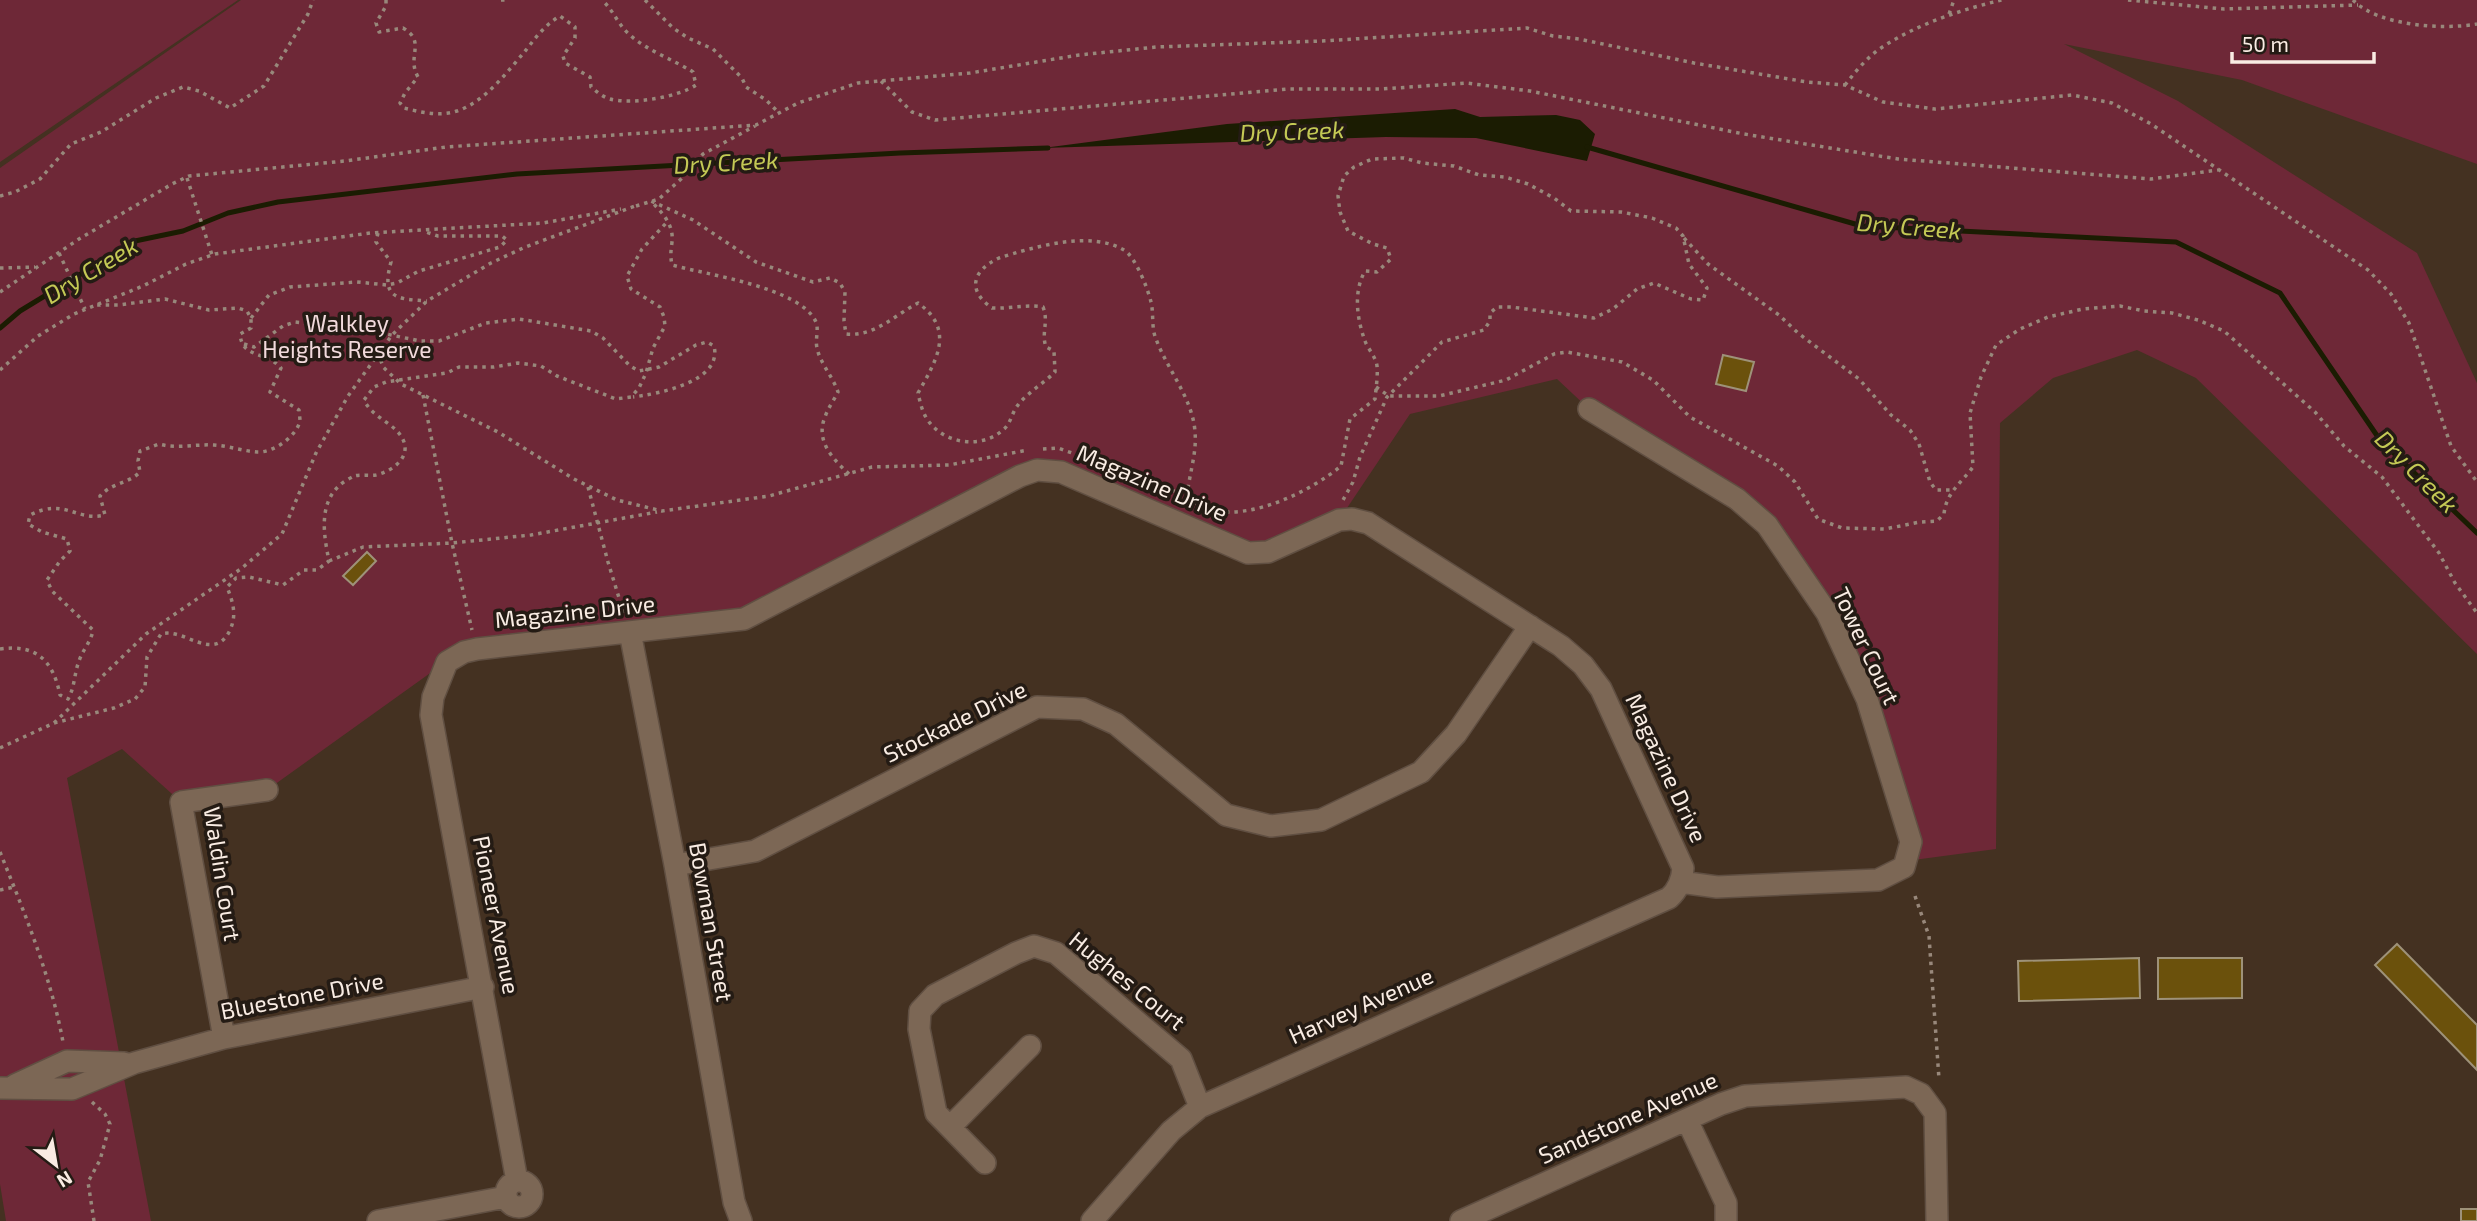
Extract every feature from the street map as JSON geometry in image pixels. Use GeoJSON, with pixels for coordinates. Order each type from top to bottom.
{"type":"FeatureCollection","features":[{"type":"Feature","properties":{"kind":"street","name":"Tower Court"},"geometry":{"type":"LineString","coordinates":[[1589,409],[1737,499],[1767,525],[1827,613],[1867,699],[1911,842],[1904,867],[1878,880],[1717,887],[1680,882]]}},
{"type":"Feature","properties":{"kind":"street","name":"Magazine Drive"},"geometry":{"type":"LineString","coordinates":[[447,662],[464,652],[477,649],[744,619],[1020,476],[1037,470],[1060,472],[1248,553],[1268,552],[1339,520],[1360,520],[1571,653],[1591,675],[1601,689],[1684,868],[1680,882]]}},
{"type":"Feature","properties":{"kind":"street","name":"Stockade Drive"},"geometry":{"type":"LineString","coordinates":[[675,865],[755,851],[1037,706],[1083,709],[1116,724],[1226,815],[1271,826],[1321,820],[1421,772],[1456,734],[1530,626]]}},
{"type":"Feature","properties":{"kind":"street","name":"Bowman Street"},"geometry":{"type":"LineString","coordinates":[[630,632],[675,865],[734,1202],[741,1221]]}},
{"type":"Feature","properties":{"kind":"street","name":"Pioneer Avenue"},"geometry":{"type":"LineString","coordinates":[[447,662],[433,697],[431,715],[483,988],[517,1202]]}},
{"type":"Feature","properties":{"kind":"street","name":"Waldin Court"},"geometry":{"type":"LineString","coordinates":[[224,1038],[181,802],[267,790]]}},
{"type":"Feature","properties":{"kind":"street","name":"Harvey Avenue"},"geometry":{"type":"LineString","coordinates":[[1092,1221],[1171,1131],[1200,1107],[1668,898],[1680,882]]}},
{"type":"Feature","properties":{"kind":"street","name":"Hughes Court"},"geometry":{"type":"LineString","coordinates":[[985,1163],[936,1113],[919,1029],[920,1012],[935,995],[1034,946],[1056,953],[1181,1059],[1200,1107]]}},
{"type":"Feature","properties":{"kind":"street","name":"Bluestone Drive"},"geometry":{"type":"LineString","coordinates":[[4,1088],[72,1089],[134,1063],[224,1038],[483,988]]}},
{"type":"Feature","properties":{"kind":"street"},"geometry":{"type":"LineString","coordinates":[[950,1128],[1030,1046]]}},
{"type":"Feature","properties":{"kind":"street","name":"Bluestone Drive"},"geometry":{"type":"LineString","coordinates":[[4,1088],[67,1061],[134,1063]]}},
{"type":"Feature","properties":{"kind":"street","name":"Sandstone Avenue"},"geometry":{"type":"LineString","coordinates":[[1461,1221],[1687,1120],[1745,1097],[1906,1087],[1921,1094],[1935,1113],[1937,1221]]}},
{"type":"Feature","properties":{"kind":"street"},"geometry":{"type":"LineString","coordinates":[[1687,1120],[1726,1203],[1726,1221]]}},
{"type":"Feature","properties":{"kind":"street"},"geometry":{"type":"LineString","coordinates":[[378,1221],[517,1202]]}},
{"type":"Feature","properties":{"kind":"path"},"geometry":{"type":"LineString","coordinates":[[0,196],[15,192],[40,179],[71,144],[102,132],[156,98],[183,88],[199,91],[215,102],[230,107],[264,86],[308,14],[313,0]]}},
{"type":"Feature","properties":{"kind":"path"},"geometry":{"type":"LineString","coordinates":[[386,0],[386,6],[376,23],[379,32],[402,28],[412,33],[416,43],[413,60],[418,77],[400,103],[404,108],[443,114],[458,111],[482,96],[540,32],[560,16],[575,27],[575,38],[563,56],[565,63],[590,77],[592,87],[599,94],[611,99],[640,99],[676,94],[696,85],[693,72],[629,35],[612,9],[602,0]]}},
{"type":"Feature","properties":{"kind":"path"},"geometry":{"type":"LineString","coordinates":[[645,0],[673,28],[713,49],[742,78],[746,87],[766,100],[779,113]]}},
{"type":"Feature","properties":{"kind":"path"},"geometry":{"type":"LineString","coordinates":[[1948,15],[1954,0]]}},
{"type":"Feature","properties":{"kind":"path"},"geometry":{"type":"LineString","coordinates":[[1845,85],[1860,66],[1883,46],[1948,15],[2002,0]]}},
{"type":"Feature","properties":{"kind":"path"},"geometry":{"type":"LineString","coordinates":[[2128,0],[2224,9],[2358,5]]}},
{"type":"Feature","properties":{"kind":"path"},"geometry":{"type":"LineString","coordinates":[[2353,0],[2382,19],[2424,25],[2477,24]]}},
{"type":"Feature","properties":{"kind":"path"},"geometry":{"type":"LineString","coordinates":[[54,723],[146,634],[243,568],[282,534],[316,453],[348,396],[392,335],[427,301],[512,253],[659,199],[703,154],[798,103],[834,90],[858,83],[971,73],[1079,55],[1156,47],[1322,41],[1527,28],[1553,36],[1694,63],[1807,82],[1845,85],[1883,102],[1935,109],[2072,95],[2112,103],[2151,124],[2368,270],[2391,294],[2409,323],[2451,446],[2477,482]]}},
{"type":"Feature","properties":{"kind":"path"},"geometry":{"type":"LineString","coordinates":[[881,81],[912,111],[934,120],[1288,89],[1382,89],[1465,83],[1530,91],[1744,134],[1898,159],[2151,179],[2220,170]]}},
{"type":"Feature","properties":{"kind":"path"},"geometry":{"type":"LineString","coordinates":[[0,292],[35,267],[187,177],[446,147],[756,125]]}},
{"type":"Feature","properties":{"kind":"path"},"geometry":{"type":"LineString","coordinates":[[1259,508],[1283,500],[1341,466],[1350,419],[1374,399],[1377,363],[1365,343],[1357,295],[1365,271],[1377,272],[1391,258],[1387,248],[1348,231],[1339,212],[1338,196],[1344,176],[1354,167],[1372,159],[1404,158],[1454,166],[1479,176],[1504,177],[1528,184],[1571,211],[1621,212],[1652,218],[1676,228],[1708,264],[1769,307],[1798,333],[1859,379],[1891,415],[1910,430],[1919,444],[1930,482],[1936,489],[1952,490]]}},
{"type":"Feature","properties":{"kind":"path"},"geometry":{"type":"LineString","coordinates":[[187,177],[212,255]]}},
{"type":"Feature","properties":{"kind":"path"},"geometry":{"type":"LineString","coordinates":[[0,748],[54,723],[114,708],[135,699],[145,688],[147,657],[161,634],[169,631],[209,645],[225,639],[234,620],[234,603],[228,587],[236,578],[249,577],[283,585],[304,570],[317,570],[329,561],[363,547],[452,543],[531,535],[662,511],[769,496],[849,474],[833,459],[824,444],[822,428],[825,415],[838,392],[816,346],[818,324],[800,303],[765,289],[672,265],[669,254],[672,232],[664,214],[651,201]]}},
{"type":"Feature","properties":{"kind":"path"},"geometry":{"type":"LineString","coordinates":[[651,201],[694,220],[756,262],[813,282],[830,278],[840,283],[845,292],[846,334],[859,335],[887,323],[918,303],[932,312],[941,347],[918,393],[920,403],[927,420],[939,432],[973,443],[991,438],[1005,428],[1018,405],[1055,372],[1056,362],[1054,351],[1046,347],[1043,338],[1047,317],[1043,307],[1018,305],[1005,309],[992,308],[978,295],[975,284],[979,273],[999,258],[1068,240],[1107,244],[1126,251],[1139,271],[1151,301],[1154,333],[1163,357],[1190,411],[1195,432],[1187,496],[1191,508]]}},
{"type":"Feature","properties":{"kind":"path"},"geometry":{"type":"LineString","coordinates":[[0,370],[38,336],[85,309],[212,255],[378,233],[543,223],[635,206]]}},
{"type":"Feature","properties":{"kind":"path"},"geometry":{"type":"LineString","coordinates":[[631,397],[639,388],[653,348],[665,327],[660,307],[631,289],[627,276],[642,249],[668,221]]}},
{"type":"Feature","properties":{"kind":"path"},"geometry":{"type":"LineString","coordinates":[[251,318],[269,295],[290,287],[357,282],[387,285],[397,283],[419,271],[500,247],[507,240],[502,236],[439,236],[422,230]]}},
{"type":"Feature","properties":{"kind":"path"},"geometry":{"type":"LineString","coordinates":[[378,233],[376,242],[391,262],[387,285],[392,294],[400,300],[427,301]]}},
{"type":"Feature","properties":{"kind":"path"},"geometry":{"type":"LineString","coordinates":[[1334,506],[1345,499],[1360,457],[1389,396],[1442,342],[1484,330],[1490,321],[1490,313],[1497,307],[1594,318],[1613,309],[1637,289],[1654,283],[1690,299],[1703,300],[1707,288],[1689,264],[1683,236]]}},
{"type":"Feature","properties":{"kind":"path"},"geometry":{"type":"LineString","coordinates":[[59,253],[85,309]]}},
{"type":"Feature","properties":{"kind":"path"},"geometry":{"type":"LineString","coordinates":[[0,268],[35,267]]}},
{"type":"Feature","properties":{"kind":"path"},"geometry":{"type":"LineString","coordinates":[[0,649],[30,649],[41,656],[51,666],[60,695],[68,699],[74,688],[80,657],[92,639],[93,630],[52,591],[47,580],[70,551],[67,539],[35,529],[28,524],[30,515],[46,507],[61,507],[98,516],[105,515],[100,496],[107,488],[134,479],[140,472],[138,461],[141,452],[159,443],[172,448],[188,444],[226,446],[261,452],[278,446],[291,435],[300,421],[299,410],[270,392],[281,368],[274,360],[248,351],[241,342],[240,334],[251,328],[251,318],[247,311],[238,308],[209,310],[165,299],[118,305],[96,304]]}},
{"type":"Feature","properties":{"kind":"path"},"geometry":{"type":"LineString","coordinates":[[1376,387],[1389,396],[1439,396],[1506,380],[1554,354],[1566,352],[1622,362],[1653,380],[1690,417],[1778,466],[1795,482],[1818,519],[1842,527],[1885,529],[1937,521],[1944,514],[1945,503],[1952,490],[1973,467],[1970,413],[1981,377],[1996,345],[2020,329],[2048,317],[2083,309],[2120,306],[2172,313],[2224,331],[2315,412],[2344,446],[2382,477],[2439,553],[2455,583],[2477,612]]}},
{"type":"Feature","properties":{"kind":"path"},"geometry":{"type":"LineString","coordinates":[[241,342],[254,347],[283,326],[295,322],[368,330],[420,341],[439,341],[486,323],[519,320],[591,331],[639,371],[659,367],[696,345],[711,343],[716,350],[712,362],[703,373],[681,387],[616,399],[557,376],[541,366],[518,363],[494,367],[459,367],[447,373],[396,380],[374,387],[364,400],[369,410],[394,428],[403,439],[406,445],[404,456],[396,466],[379,475],[354,476],[339,486],[328,504],[324,522],[329,561]]}},
{"type":"Feature","properties":{"kind":"path"},"geometry":{"type":"LineString","coordinates":[[378,352],[383,368],[396,380],[498,432],[617,500],[662,511]]}},
{"type":"Feature","properties":{"kind":"path"},"geometry":{"type":"LineString","coordinates":[[423,395],[452,543],[477,649]]}},
{"type":"Feature","properties":{"kind":"path"},"geometry":{"type":"LineString","coordinates":[[588,485],[630,632]]}},
{"type":"Feature","properties":{"kind":"path"},"geometry":{"type":"LineString","coordinates":[[0,852],[57,1010],[67,1061]]}},
{"type":"Feature","properties":{"kind":"path"},"geometry":{"type":"LineString","coordinates":[[0,890],[14,887]]}},
{"type":"Feature","properties":{"kind":"path"},"geometry":{"type":"LineString","coordinates":[[1915,896],[1929,936],[1938,1079]]}},
{"type":"Feature","properties":{"kind":"path"},"geometry":{"type":"LineString","coordinates":[[72,1089],[77,1102],[90,1101],[97,1105],[110,1124],[100,1160],[88,1182],[94,1221]]}},
{"type":"Feature","properties":{"kind":"green space"},"geometry":{"type":"Polygon","coordinates":[[[0,0],[238,0],[0,162],[0,0]]]}},
{"type":"Feature","properties":{"kind":"green space","name":"Walkley Heights Reserve"},"geometry":{"type":"Polygon","coordinates":[[[241,0],[2477,0],[2477,164],[2242,80],[2064,44],[2178,101],[2417,253],[2477,383],[2477,654],[2196,378],[2137,350],[2053,378],[2000,423],[1996,849],[1906,861],[1837,634],[1737,499],[1589,409],[1557,379],[1410,414],[1339,520],[1257,554],[1046,469],[744,619],[454,656],[267,790],[181,802],[122,749],[67,778],[151,1221],[6,1221],[0,1184],[0,168],[241,0]]]}},
{"type":"Feature","properties":{"kind":"water"},"geometry":{"type":"Polygon","coordinates":[[[1455,109],[1480,117],[1556,115],[1580,120],[1595,134],[1587,161],[1476,138],[1386,137],[1043,148],[1227,124],[1455,109]]]}},
{"type":"Feature","properties":{"kind":"building"},"geometry":{"type":"Polygon","coordinates":[[[1723,355],[1754,362],[1746,391],[1716,384],[1723,355]]]}},
{"type":"Feature","properties":{"kind":"building"},"geometry":{"type":"Polygon","coordinates":[[[367,552],[376,561],[353,585],[343,576],[367,552]]]}},
{"type":"Feature","properties":{"kind":"building"},"geometry":{"type":"Polygon","coordinates":[[[2397,944],[2477,1025],[2477,1070],[2375,965],[2397,944]]]}},
{"type":"Feature","properties":{"kind":"building"},"geometry":{"type":"Polygon","coordinates":[[[2139,958],[2140,998],[2019,1001],[2018,961],[2139,958]]]}},
{"type":"Feature","properties":{"kind":"building"},"geometry":{"type":"Polygon","coordinates":[[[2158,958],[2242,958],[2242,998],[2158,999],[2158,958]]]}},
{"type":"Feature","properties":{"kind":"building"},"geometry":{"type":"Polygon","coordinates":[[[2461,1209],[2477,1209],[2477,1221],[2461,1221],[2461,1209]]]}},
{"type":"Feature","properties":{"kind":"waterway","name":"Dry Creek"},"geometry":{"type":"LineString","coordinates":[[1587,147],[1862,226],[2176,242],[2280,293],[2380,440],[2477,533]]}},
{"type":"Feature","properties":{"kind":"waterway","name":"Dry Creek"},"geometry":{"type":"LineString","coordinates":[[0,328],[20,311],[135,241],[183,231],[228,213],[278,202],[517,174],[900,153],[1048,148]]}}]}
